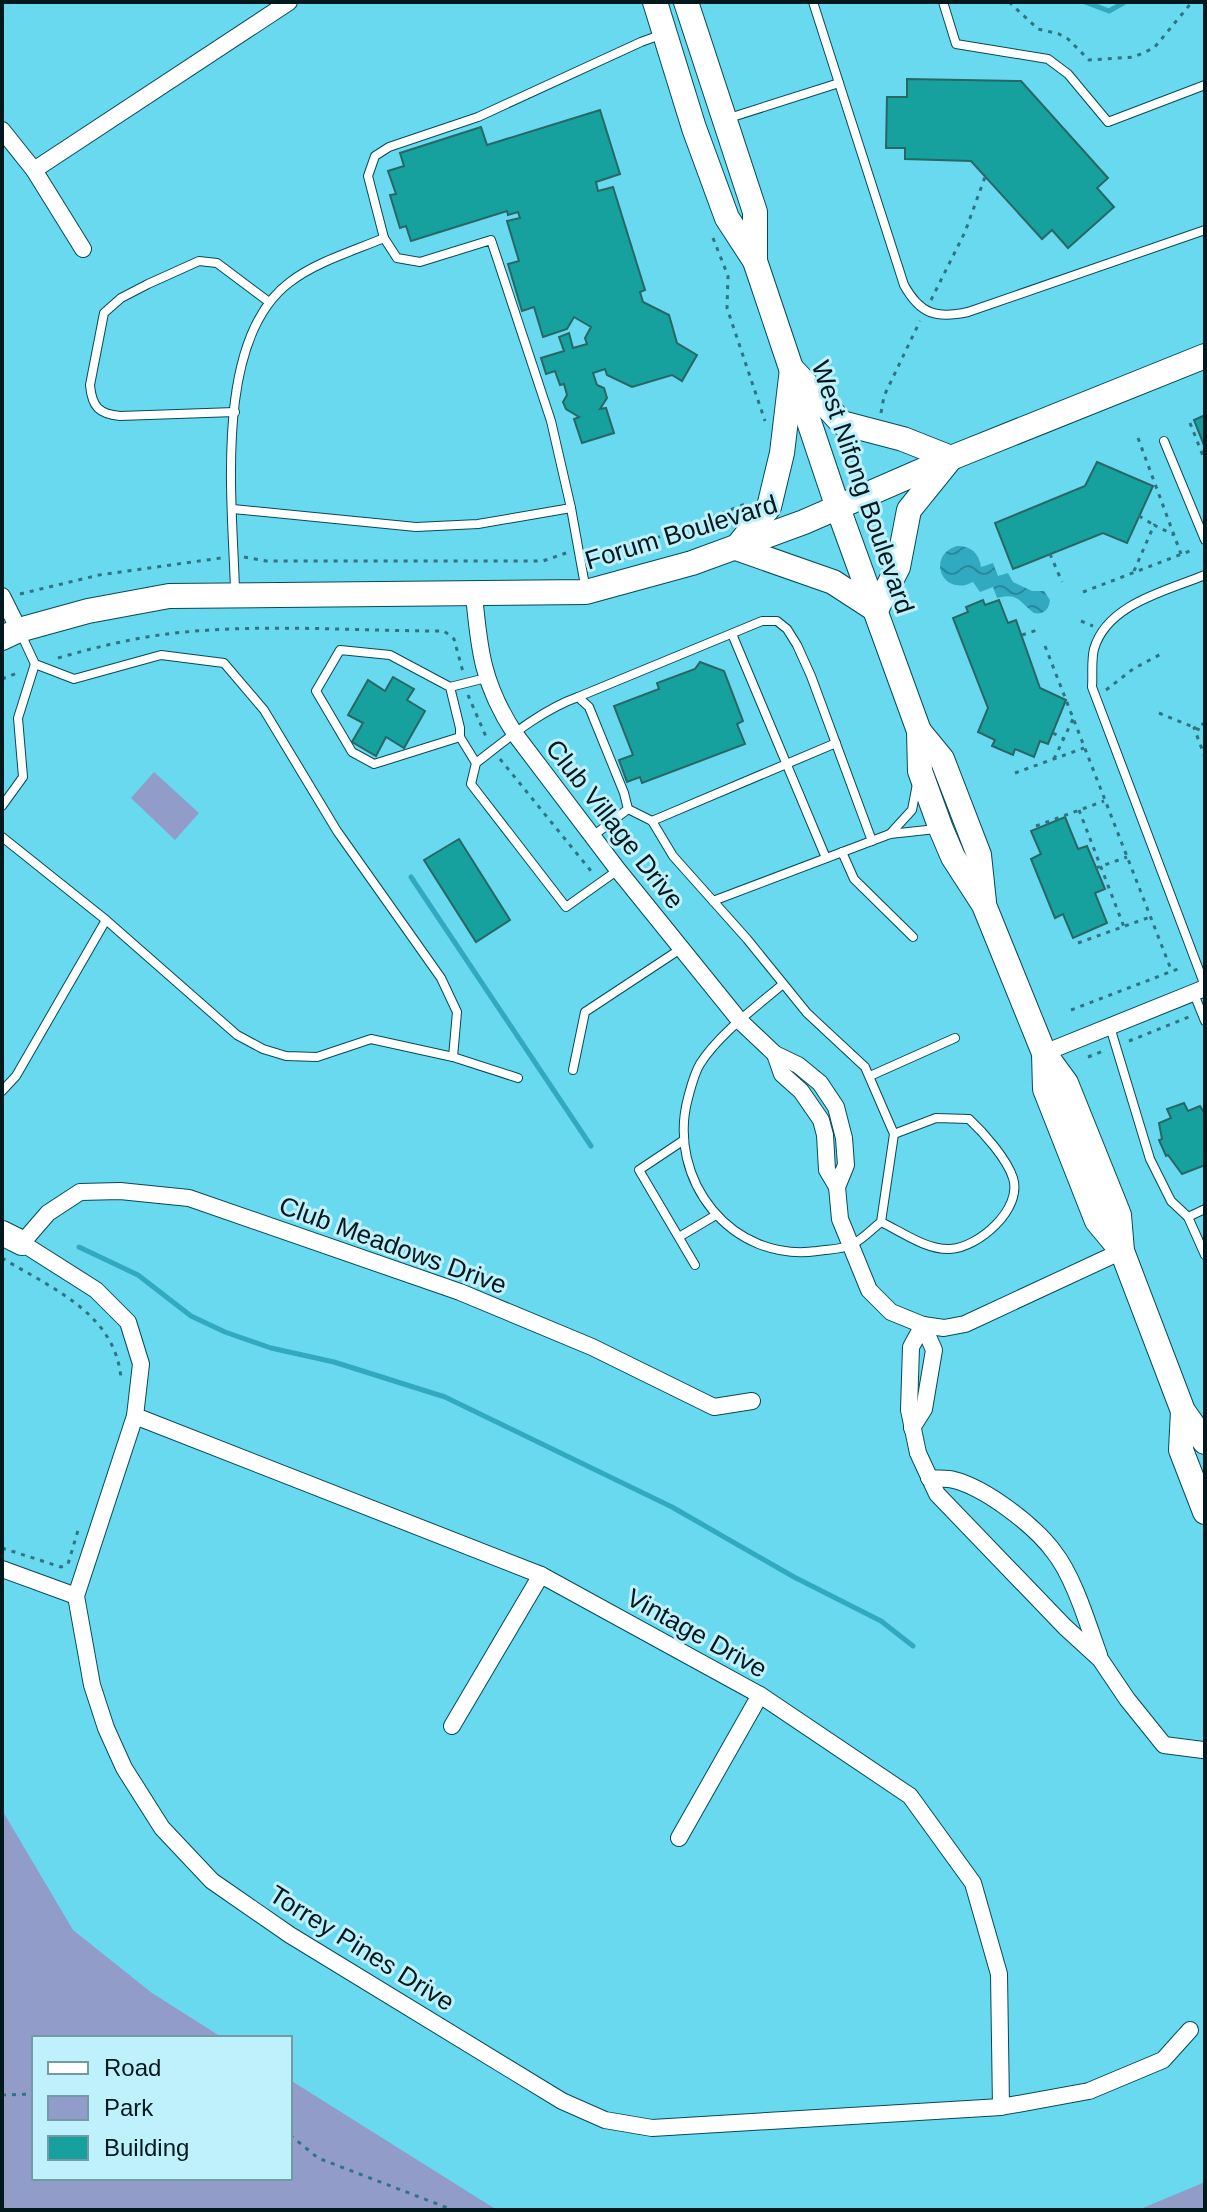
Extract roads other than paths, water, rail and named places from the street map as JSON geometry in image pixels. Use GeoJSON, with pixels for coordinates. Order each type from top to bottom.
{"type":"FeatureCollection","features":[{"type":"Feature","properties":{"kind":"main road","name":"West Nifong Boulevard"},"geometry":{"type":"LineString","coordinates":[[655,2],[727,218],[755,261],[838,508],[919,731],[920,771],[941,829],[953,857],[984,905],[1044,1053],[1045,1089],[1097,1221],[1122,1251],[1183,1411],[1205,1442]]}},
{"type":"Feature","properties":{"kind":"main road","name":"West Nifong Boulevard"},"geometry":{"type":"LineString","coordinates":[[686,2],[755,212],[755,261]]}},
{"type":"Feature","properties":{"kind":"main road"},"geometry":{"type":"LineString","coordinates":[[664,34],[673,33],[679,38],[700,94],[725,120]]}},
{"type":"Feature","properties":{"kind":"main road","name":"Forum Boulevard"},"geometry":{"type":"LineString","coordinates":[[11,634],[88,611],[169,596],[586,592],[736,548],[1205,356]]}},
{"type":"Feature","properties":{"kind":"main road"},"geometry":{"type":"LineString","coordinates":[[792,369],[842,423],[903,439],[951,458],[909,510],[898,567],[876,610],[833,582],[736,548],[769,507],[782,453],[792,369]]}},
{"type":"Feature","properties":{"kind":"main road","name":"West Nifong Boulevard"},"geometry":{"type":"LineString","coordinates":[[919,731],[942,759],[979,855],[984,905]]}},
{"type":"Feature","properties":{"kind":"main road","name":"West Nifong Boulevard"},"geometry":{"type":"LineString","coordinates":[[1183,1411],[1181,1450],[1205,1512]]}},
{"type":"Feature","properties":{"kind":"street"},"geometry":{"type":"LineString","coordinates":[[34,170],[289,2]]}},
{"type":"Feature","properties":{"kind":"street"},"geometry":{"type":"LineString","coordinates":[[2,130],[34,170],[83,249]]}},
{"type":"Feature","properties":{"kind":"street","name":"Club Village Drive"},"geometry":{"type":"LineString","coordinates":[[474,594],[486,678],[500,711],[515,734],[618,870],[740,1021],[775,1054],[798,1065],[820,1083],[836,1107],[844,1138],[846,1165],[837,1187],[840,1219],[869,1290],[879,1302],[891,1312],[923,1325],[944,1328],[965,1324],[1122,1251]]}},
{"type":"Feature","properties":{"kind":"street"},"geometry":{"type":"LineString","coordinates":[[3,598],[11,634]]}},
{"type":"Feature","properties":{"kind":"street"},"geometry":{"type":"LineString","coordinates":[[1044,1053],[1201,989]]}},
{"type":"Feature","properties":{"kind":"street","name":"Club Meadows Drive"},"geometry":{"type":"LineString","coordinates":[[12,1238],[80,1192],[120,1191],[189,1198],[460,1292],[592,1347],[714,1407],[752,1401]]}},
{"type":"Feature","properties":{"kind":"street","name":"Torrey Pines Drive"},"geometry":{"type":"LineString","coordinates":[[12,1238],[96,1290],[128,1322],[141,1364],[135,1416],[76,1596],[92,1685],[106,1728],[124,1768],[162,1828],[212,1881],[290,1935],[562,2101],[605,2120],[652,2128],[1001,2107],[1089,2091],[1163,2060],[1190,2030]]}},
{"type":"Feature","properties":{"kind":"street"},"geometry":{"type":"LineString","coordinates":[[923,1325],[911,1347],[909,1410],[918,1453],[937,1494],[1100,1659],[1164,1745],[1203,1750]]}},
{"type":"Feature","properties":{"kind":"street","name":"Vintage Drive"},"geometry":{"type":"LineString","coordinates":[[135,1416],[541,1575],[760,1695],[910,1796],[973,1883],[999,1974],[1001,2107]]}},
{"type":"Feature","properties":{"kind":"street"},"geometry":{"type":"LineString","coordinates":[[929,1478],[954,1480],[1004,1505],[1031,1527],[1056,1554],[1083,1611],[1100,1659]]}},
{"type":"Feature","properties":{"kind":"street"},"geometry":{"type":"LineString","coordinates":[[2,1569],[76,1596]]}},
{"type":"Feature","properties":{"kind":"street"},"geometry":{"type":"LineString","coordinates":[[452,1726],[541,1575]]}},
{"type":"Feature","properties":{"kind":"street"},"geometry":{"type":"LineString","coordinates":[[679,1838],[760,1695]]}},
{"type":"Feature","properties":{"kind":"lane"},"geometry":{"type":"LineString","coordinates":[[813,2],[904,285],[913,301],[929,313],[948,317],[968,312],[1205,230]]}},
{"type":"Feature","properties":{"kind":"lane"},"geometry":{"type":"LineString","coordinates":[[943,2],[956,44],[1048,59],[1068,74],[1108,122],[1205,85]]}},
{"type":"Feature","properties":{"kind":"lane"},"geometry":{"type":"LineString","coordinates":[[586,592],[551,421],[491,240],[420,262],[397,258],[384,238],[368,176],[375,156],[389,147],[478,117],[664,34]]}},
{"type":"Feature","properties":{"kind":"lane"},"geometry":{"type":"LineString","coordinates":[[725,120],[839,83]]}},
{"type":"Feature","properties":{"kind":"lane"},"geometry":{"type":"LineString","coordinates":[[235,594],[235,390],[244,352],[269,302],[290,282],[384,238]]}},
{"type":"Feature","properties":{"kind":"lane"},"geometry":{"type":"LineString","coordinates":[[235,412],[120,416],[98,411],[90,385],[104,313],[121,298],[199,261],[217,263],[269,302]]}},
{"type":"Feature","properties":{"kind":"lane"},"geometry":{"type":"LineString","coordinates":[[1164,441],[1205,542]]}},
{"type":"Feature","properties":{"kind":"lane"},"geometry":{"type":"LineString","coordinates":[[233,509],[416,527],[478,524],[571,508]]}},
{"type":"Feature","properties":{"kind":"lane"},"geometry":{"type":"LineString","coordinates":[[1203,1016],[1196,962],[1094,692],[1094,649],[1110,619],[1205,575]]}},
{"type":"Feature","properties":{"kind":"lane"},"geometry":{"type":"LineString","coordinates":[[618,870],[566,907],[471,784],[476,763],[550,711],[578,697],[762,621],[777,621],[787,629],[811,676],[872,841]]}},
{"type":"Feature","properties":{"kind":"lane"},"geometry":{"type":"LineString","coordinates":[[11,634],[35,664],[74,679],[161,655],[224,663],[264,710],[337,831],[441,978],[457,1012],[453,1057]]}},
{"type":"Feature","properties":{"kind":"lane"},"geometry":{"type":"LineString","coordinates":[[732,634],[826,858]]}},
{"type":"Feature","properties":{"kind":"lane"},"geometry":{"type":"LineString","coordinates":[[460,737],[374,764],[352,752],[316,691],[340,650],[390,655],[450,687],[486,678]]}},
{"type":"Feature","properties":{"kind":"lane"},"geometry":{"type":"LineString","coordinates":[[2,806],[23,777],[18,718],[35,664]]}},
{"type":"Feature","properties":{"kind":"lane"},"geometry":{"type":"LineString","coordinates":[[450,687],[460,737],[476,763]]}},
{"type":"Feature","properties":{"kind":"lane"},"geometry":{"type":"LineString","coordinates":[[578,697],[589,707],[628,809],[652,821],[673,856],[713,901],[783,984],[807,1013],[865,1067],[870,1076],[894,1134],[881,1222],[851,1246],[795,1254],[751,1241],[729,1228],[716,1215],[690,1169],[684,1140],[686,1106],[700,1064],[740,1021],[783,984]]}},
{"type":"Feature","properties":{"kind":"lane"},"geometry":{"type":"LineString","coordinates":[[652,821],[836,743]]}},
{"type":"Feature","properties":{"kind":"lane"},"geometry":{"type":"LineString","coordinates":[[890,834],[912,810],[920,771]]}},
{"type":"Feature","properties":{"kind":"lane"},"geometry":{"type":"LineString","coordinates":[[593,836],[628,809]]}},
{"type":"Feature","properties":{"kind":"lane"},"geometry":{"type":"LineString","coordinates":[[713,901],[890,834],[941,829]]}},
{"type":"Feature","properties":{"kind":"lane"},"geometry":{"type":"LineString","coordinates":[[2,837],[106,920],[237,1035],[263,1049],[286,1056],[317,1057],[371,1039],[453,1057],[518,1078]]}},
{"type":"Feature","properties":{"kind":"lane"},"geometry":{"type":"LineString","coordinates":[[842,852],[854,879],[913,937]]}},
{"type":"Feature","properties":{"kind":"lane"},"geometry":{"type":"LineString","coordinates":[[2,1091],[16,1076],[106,920]]}},
{"type":"Feature","properties":{"kind":"lane"},"geometry":{"type":"LineString","coordinates":[[573,1070],[585,1012],[683,948]]}},
{"type":"Feature","properties":{"kind":"lane"},"geometry":{"type":"LineString","coordinates":[[1110,1027],[1150,1159],[1171,1201],[1188,1217],[1205,1255]]}},
{"type":"Feature","properties":{"kind":"lane"},"geometry":{"type":"LineString","coordinates":[[870,1076],[955,1038]]}},
{"type":"Feature","properties":{"kind":"lane"},"geometry":{"type":"LineString","coordinates":[[881,1222],[920,1242],[950,1249],[979,1240],[994,1228],[1011,1202],[1014,1180],[986,1135],[969,1119],[936,1118],[894,1134]]}},
{"type":"Feature","properties":{"kind":"lane"},"geometry":{"type":"LineString","coordinates":[[684,1140],[639,1170],[695,1265]]}},
{"type":"Feature","properties":{"kind":"lane"},"geometry":{"type":"LineString","coordinates":[[1188,1217],[1205,1209]]}},
{"type":"Feature","properties":{"kind":"lane"},"geometry":{"type":"LineString","coordinates":[[679,1237],[716,1215]]}},
{"type":"Feature","properties":{"kind":"water"},"geometry":{"type":"Polygon","coordinates":[[[957,546],[974,551],[981,567],[993,563],[998,576],[1008,573],[1013,582],[1032,591],[1044,591],[1050,600],[1047,609],[1034,613],[1015,597],[997,598],[993,587],[980,592],[973,582],[953,585],[946,580],[940,566],[947,551],[957,546]]]}},
{"type":"Feature","properties":{"kind":"waterway"},"geometry":{"type":"LineString","coordinates":[[1085,2],[1109,11],[1125,2]]}},
{"type":"Feature","properties":{"kind":"waterway"},"geometry":{"type":"LineString","coordinates":[[411,877],[591,1146]]}},
{"type":"Feature","properties":{"kind":"waterway"},"geometry":{"type":"LineString","coordinates":[[79,1247],[138,1275],[191,1316],[225,1332],[445,1397],[672,1507],[794,1577],[881,1621],[913,1646]]}}]}
